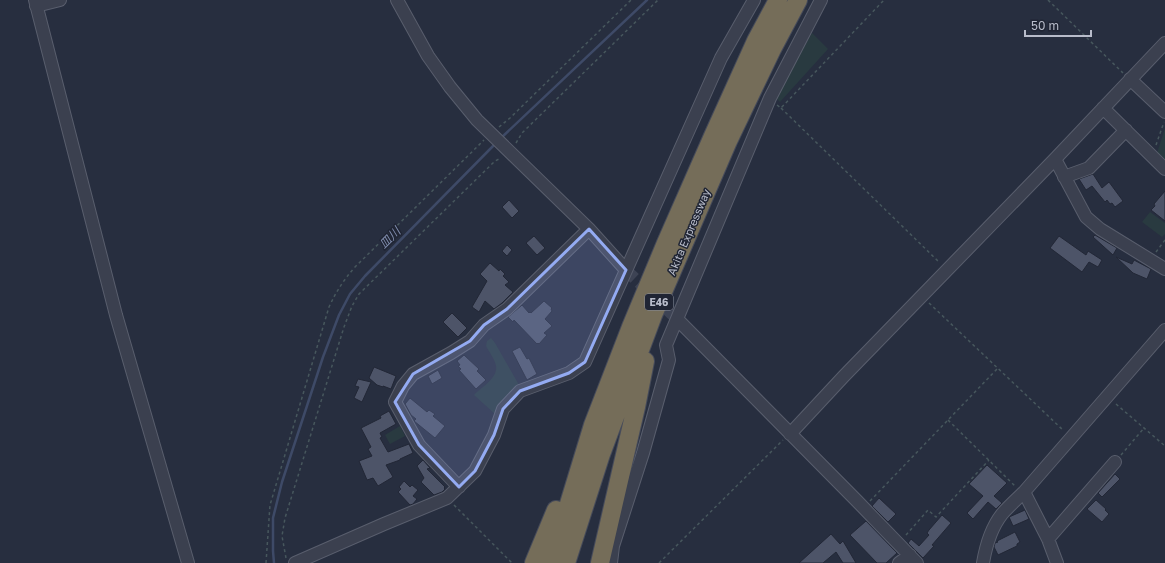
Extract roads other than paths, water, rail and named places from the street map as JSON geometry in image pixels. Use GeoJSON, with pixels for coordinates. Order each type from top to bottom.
{"type":"FeatureCollection","features":[{"type":"Feature","properties":{"kind":"highway","name":"Akita Expressway"},"geometry":{"type":"LineString","coordinates":[[550,563],[593,425],[634,320],[672,228],[713,136],[756,41],[778,0]]}},
{"type":"Feature","properties":{"kind":"highway","name":"Akita Expressway"},"geometry":{"type":"LineString","coordinates":[[566,563],[601,454],[654,315],[728,141],[772,49],[798,0]]}},
{"type":"Feature","properties":{"kind":"highway"},"geometry":{"type":"LineString","coordinates":[[600,563],[636,407],[654,315]]}},
{"type":"Feature","properties":{"kind":"highway"},"geometry":{"type":"LineString","coordinates":[[534,563],[593,425]]}},
{"type":"Feature","properties":{"kind":"street"},"geometry":{"type":"LineString","coordinates":[[60,0],[36,3],[116,315],[188,563]]}},
{"type":"Feature","properties":{"kind":"street"},"geometry":{"type":"LineString","coordinates":[[397,0],[428,56],[450,87],[477,120],[589,229],[626,270]]}},
{"type":"Feature","properties":{"kind":"street"},"geometry":{"type":"LineString","coordinates":[[295,563],[447,498],[475,471],[494,435],[503,410],[520,391],[569,373],[585,362],[721,58],[754,0]]}},
{"type":"Feature","properties":{"kind":"street"},"geometry":{"type":"LineString","coordinates":[[610,563],[613,546],[643,453],[669,360],[666,345],[770,98],[821,0]]}},
{"type":"Feature","properties":{"kind":"street"},"geometry":{"type":"LineString","coordinates":[[790,434],[1165,43]]}},
{"type":"Feature","properties":{"kind":"street"},"geometry":{"type":"LineString","coordinates":[[1130,79],[1165,112]]}},
{"type":"Feature","properties":{"kind":"street"},"geometry":{"type":"LineString","coordinates":[[1103,108],[1165,169]]}},
{"type":"Feature","properties":{"kind":"street"},"geometry":{"type":"LineString","coordinates":[[1064,177],[1090,168],[1126,130]]}},
{"type":"Feature","properties":{"kind":"street"},"geometry":{"type":"LineString","coordinates":[[1055,159],[1086,217],[1100,229],[1165,269]]}},
{"type":"Feature","properties":{"kind":"street"},"geometry":{"type":"LineString","coordinates":[[459,487],[419,445],[395,402],[403,386],[413,374],[470,341],[484,325],[507,309],[589,229]]}},
{"type":"Feature","properties":{"kind":"street"},"geometry":{"type":"LineString","coordinates":[[676,319],[864,508],[914,561]]}},
{"type":"Feature","properties":{"kind":"street"},"geometry":{"type":"LineString","coordinates":[[983,563],[991,532],[1002,514],[1024,493],[1106,396],[1165,330]]}},
{"type":"Feature","properties":{"kind":"street"},"geometry":{"type":"LineString","coordinates":[[1048,539],[1115,462]]}},
{"type":"Feature","properties":{"kind":"street"},"geometry":{"type":"LineString","coordinates":[[1024,493],[1048,539],[1058,563]]}},
{"type":"Feature","properties":{"kind":"street"},"geometry":{"type":"LineString","coordinates":[[899,563],[914,561]]}},
{"type":"Feature","properties":{"kind":"waterway","name":"皿川"},"geometry":{"type":"LineString","coordinates":[[501,138],[647,0]]}},
{"type":"Feature","properties":{"kind":"waterway","name":"皿川"},"geometry":{"type":"LineString","coordinates":[[274,563],[273,518],[282,482],[323,357],[339,315],[350,294],[365,276],[496,143]]}},
{"type":"Feature","properties":{"kind":"tunnel"},"geometry":{"type":"LineString","coordinates":[[626,270],[677,319]]}}]}
